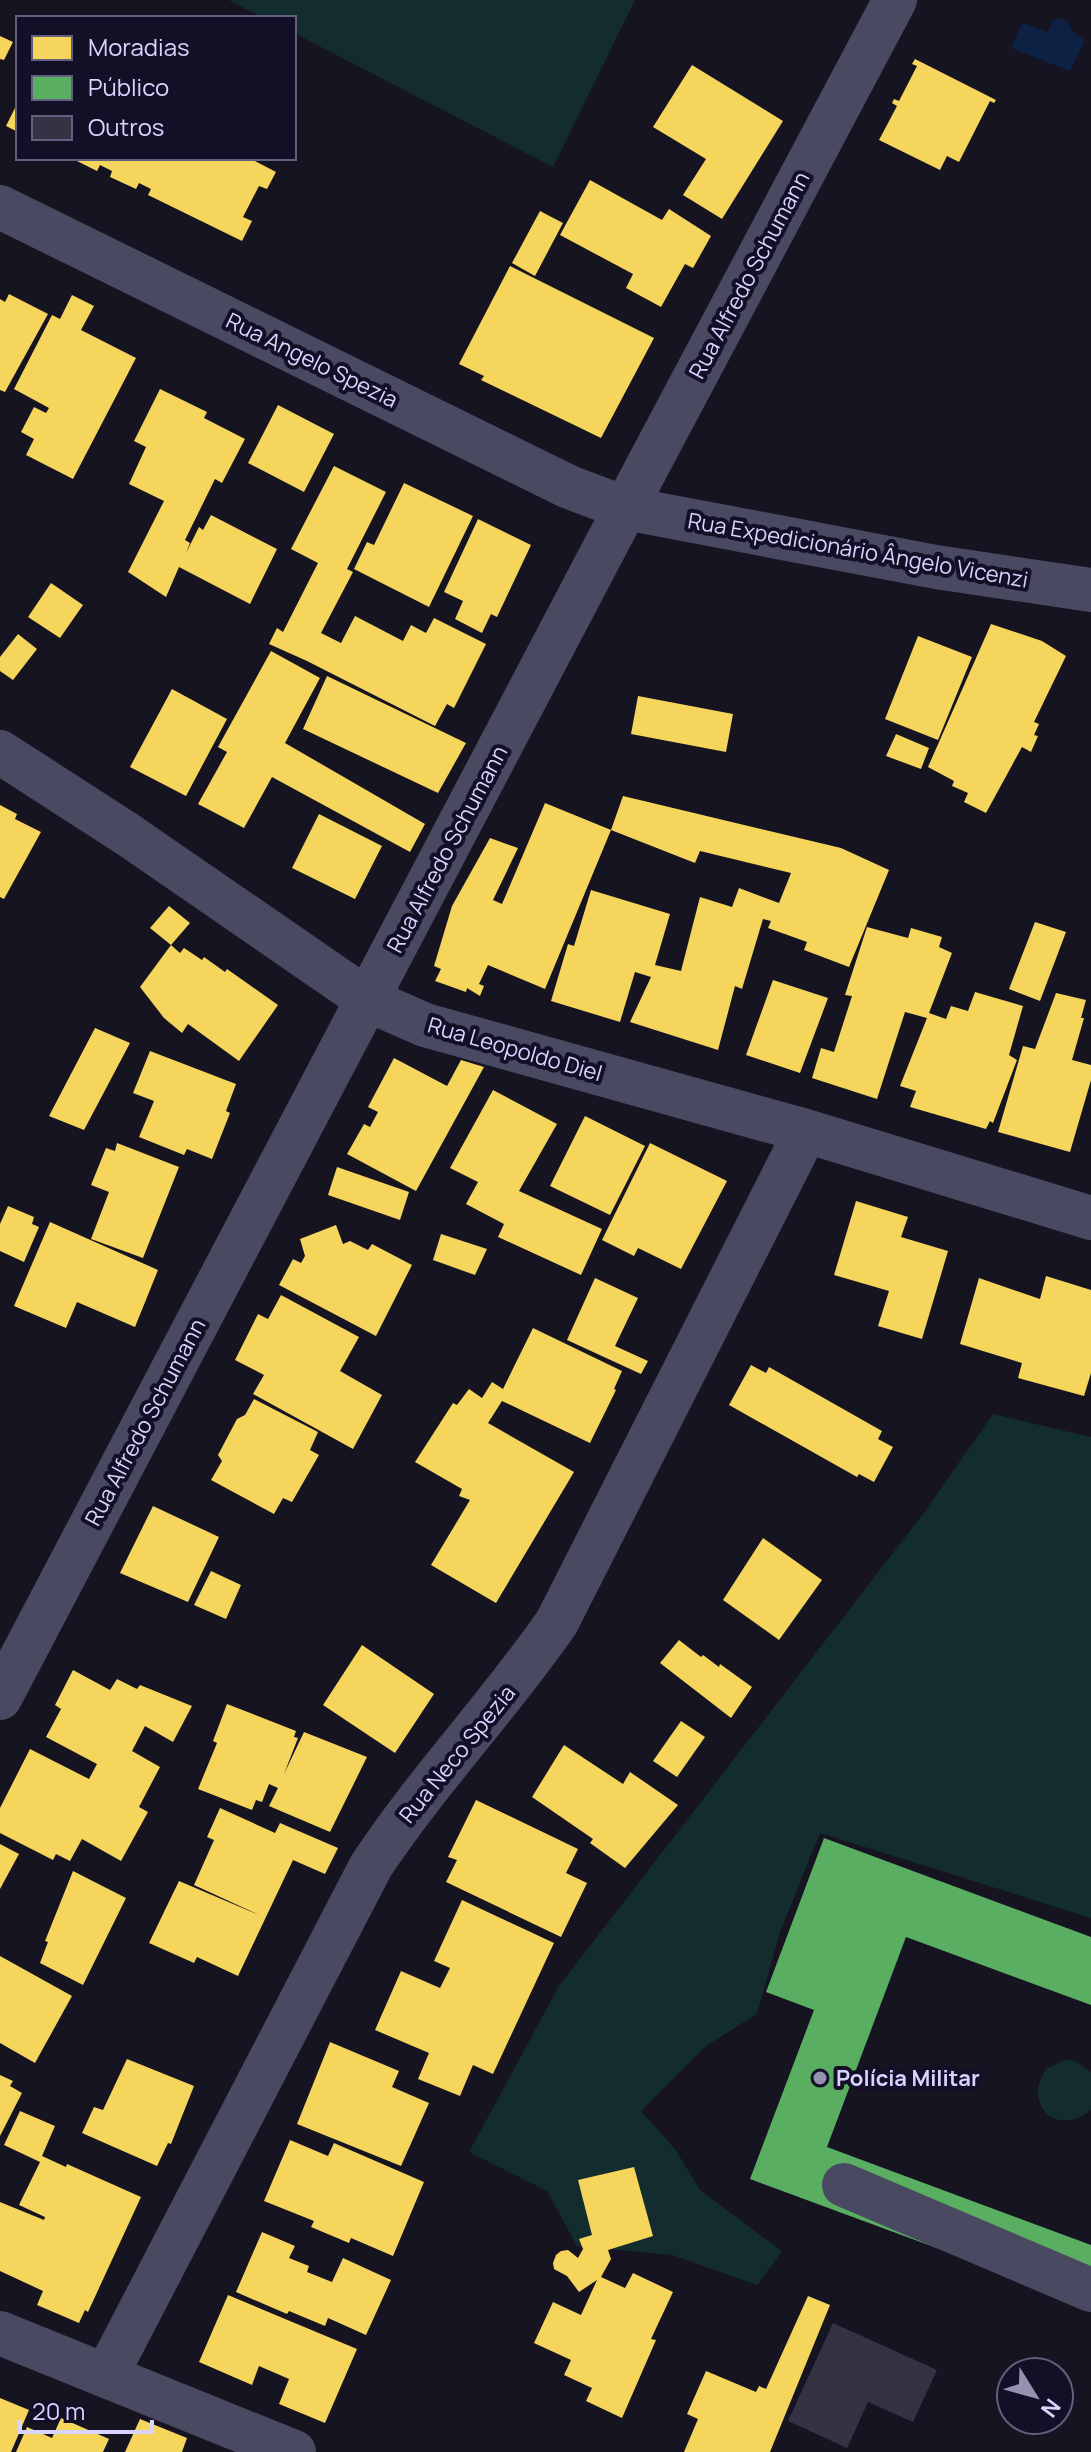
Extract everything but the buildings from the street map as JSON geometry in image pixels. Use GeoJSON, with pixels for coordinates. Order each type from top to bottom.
{"type":"FeatureCollection","features":[{"type":"Feature","properties":{"kind":"street","name":"Rua Alfredo Schumann"},"geometry":{"type":"LineString","coordinates":[[0,1698],[895,0]]}},
{"type":"Feature","properties":{"kind":"street","name":"Rua Angelo Spezia"},"geometry":{"type":"LineString","coordinates":[[0,207],[569,487],[625,508]]}},
{"type":"Feature","properties":{"kind":"street","name":"Rua Expedicionário Ângelo Vicenzi"},"geometry":{"type":"LineString","coordinates":[[625,508],[936,567],[1091,590]]}},
{"type":"Feature","properties":{"kind":"street","name":"Rua Leopoldo Diel"},"geometry":{"type":"LineString","coordinates":[[0,752],[127,834],[368,1000],[425,1025],[806,1131],[1091,1218]]}},
{"type":"Feature","properties":{"kind":"street","name":"Rua Neco Spezia"},"geometry":{"type":"LineString","coordinates":[[106,2376],[371,1866],[391,1835],[519,1676],[557,1622],[806,1131]]}},
{"type":"Feature","properties":{"kind":"street"},"geometry":{"type":"LineString","coordinates":[[844,2185],[1091,2290]]}},
{"type":"Feature","properties":{"kind":"street"},"geometry":{"type":"LineString","coordinates":[[0,2333],[294,2452]]}},
{"type":"Feature","properties":{"kind":"green space"},"geometry":{"type":"Polygon","coordinates":[[[229,0],[635,0],[553,167],[296,34],[296,16],[260,16],[229,0]]]}},
{"type":"Feature","properties":{"kind":"green space"},"geometry":{"type":"Polygon","coordinates":[[[993,1414],[1091,1437],[1091,1918],[820,1833],[780,1932],[757,2014],[706,2046],[641,2111],[675,2149],[700,2190],[782,2251],[757,2285],[672,2255],[577,2246],[547,2191],[469,2152],[559,1986],[923,1514],[993,1414]]]}},
{"type":"Feature","properties":{"kind":"green space"},"geometry":{"type":"Polygon","coordinates":[[[1065,2060],[1075,2061],[1091,2072],[1091,2110],[1078,2118],[1066,2120],[1047,2114],[1038,2095],[1046,2069],[1065,2060]]]}},
{"type":"Feature","properties":{"kind":"water"},"geometry":{"type":"Polygon","coordinates":[[[1053,20],[1066,20],[1073,32],[1085,40],[1070,71],[1011,48],[1022,23],[1048,32],[1053,20]]]}},
{"type":"Feature","properties":{"kind":"place","name":"Polícia Militar"},"geometry":{"type":"Point","coordinates":[820,2078]}}]}
